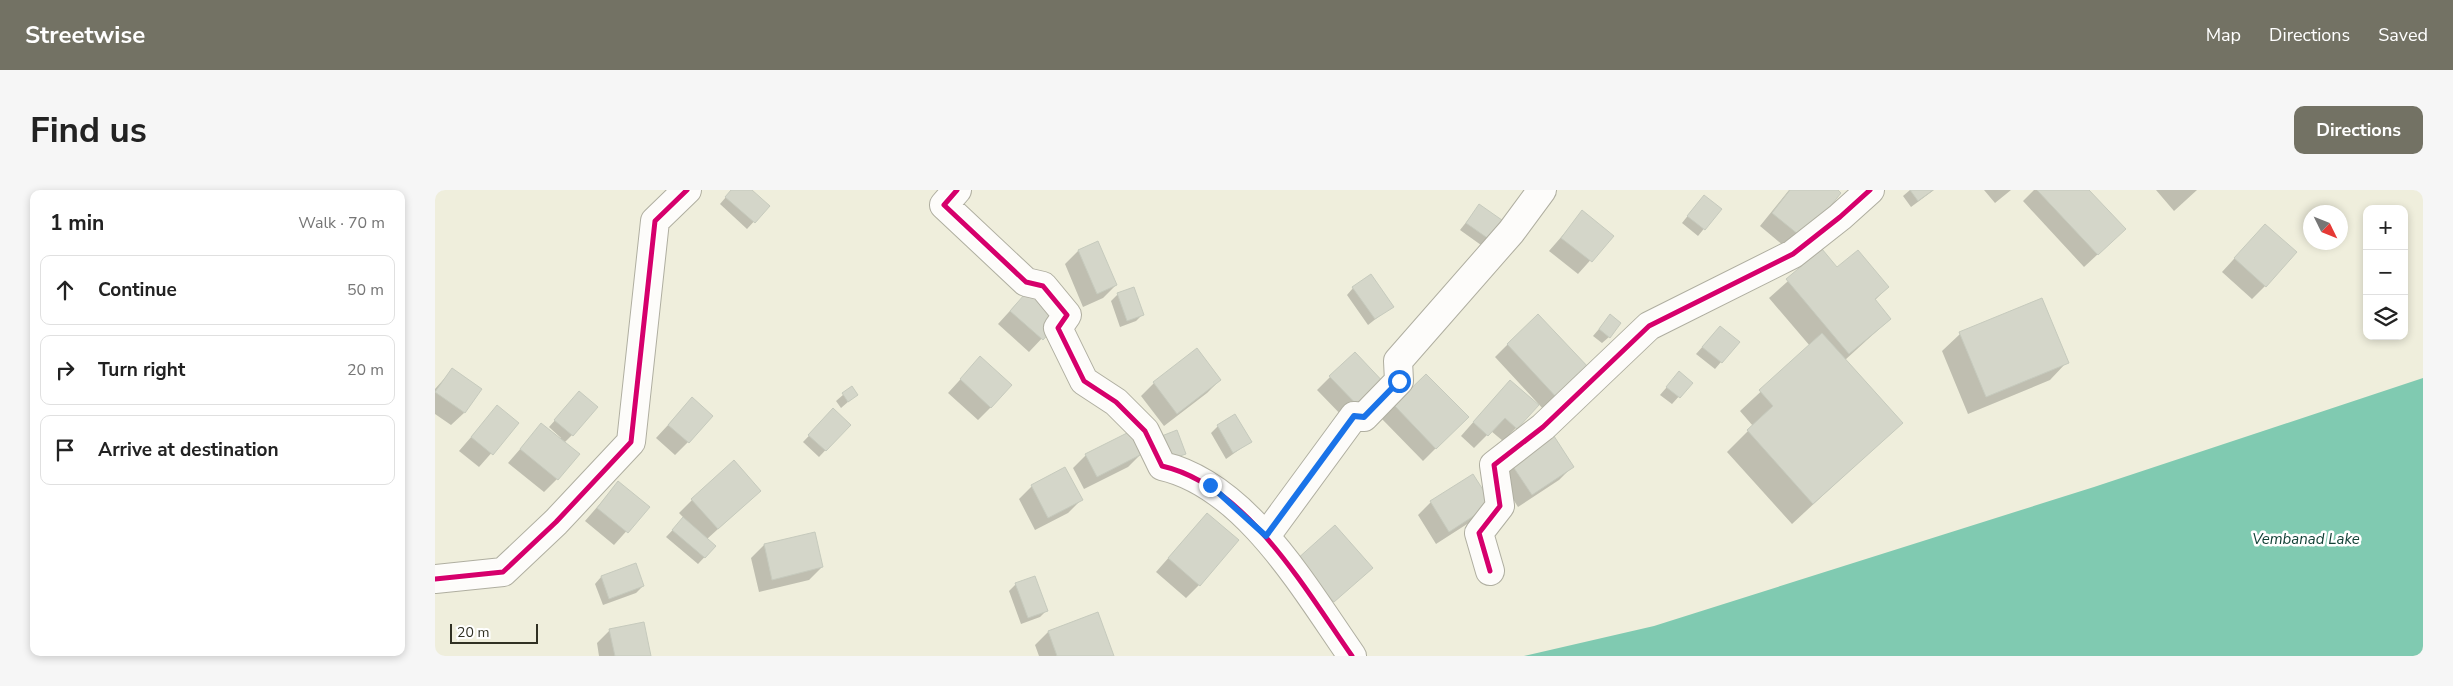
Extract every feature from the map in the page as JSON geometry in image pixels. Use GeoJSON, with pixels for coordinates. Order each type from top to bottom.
{"type":"FeatureCollection","features":[{"type":"Feature","properties":{"kind":"street"},"geometry":{"type":"LineString","coordinates":[[435,579],[503,572],[556,522],[631,442],[655,222],[687,190]]}},
{"type":"Feature","properties":{"kind":"street"},"geometry":{"type":"LineString","coordinates":[[957,190],[944,205],[1026,282],[1043,286],[1067,314],[1058,328],[1084,381],[1116,402],[1145,431],[1162,466],[1179,470],[1210,485],[1266,536],[1352,656]]}},
{"type":"Feature","properties":{"kind":"street"},"geometry":{"type":"LineString","coordinates":[[1266,536],[1354,416],[1364,417],[1399,381],[1399,361],[1511,232],[1541,190]]}},
{"type":"Feature","properties":{"kind":"street"},"geometry":{"type":"LineString","coordinates":[[1490,571],[1479,532],[1500,506],[1494,465],[1543,427],[1649,326],[1793,254],[1840,217],[1870,190]]}},
{"type":"Feature","properties":{"kind":"water","name":"Vembanad Lake"},"geometry":{"type":"Polygon","coordinates":[[[2423,378],[2423,656],[1524,656],[1654,626],[2094,487],[2423,378]]]}},
{"type":"Feature","properties":{"kind":"building"},"geometry":{"type":"Polygon","coordinates":[[[731,190],[752,190],[770,206],[755,223],[725,197],[731,190]]]}},
{"type":"Feature","properties":{"kind":"building"},"geometry":{"type":"Polygon","coordinates":[[[1790,190],[1838,190],[1841,193],[1804,239],[1772,213],[1790,190]]]}},
{"type":"Feature","properties":{"kind":"building"},"geometry":{"type":"Polygon","coordinates":[[[1910,190],[1933,190],[1918,201],[1910,190]]]}},
{"type":"Feature","properties":{"kind":"building"},"geometry":{"type":"Polygon","coordinates":[[[2037,190],[2089,190],[2126,229],[2098,255],[2037,190]]]}},
{"type":"Feature","properties":{"kind":"building"},"geometry":{"type":"Polygon","coordinates":[[[1704,195],[1722,209],[1705,230],[1687,216],[1704,195]]]}},
{"type":"Feature","properties":{"kind":"building"},"geometry":{"type":"Polygon","coordinates":[[[1479,204],[1509,225],[1496,244],[1466,223],[1479,204]]]}},
{"type":"Feature","properties":{"kind":"building"},"geometry":{"type":"Polygon","coordinates":[[[1582,210],[1614,236],[1592,262],[1561,238],[1582,210]]]}},
{"type":"Feature","properties":{"kind":"building"},"geometry":{"type":"Polygon","coordinates":[[[2265,224],[2297,252],[2266,287],[2234,258],[2265,224]]]}},
{"type":"Feature","properties":{"kind":"building"},"geometry":{"type":"Polygon","coordinates":[[[1098,241],[1117,285],[1097,294],[1078,250],[1098,241]]]}},
{"type":"Feature","properties":{"kind":"building"},"geometry":{"type":"Polygon","coordinates":[[[1822,249],[1837,267],[1858,250],[1889,287],[1875,299],[1891,319],[1849,354],[1786,279],[1822,249]]]}},
{"type":"Feature","properties":{"kind":"building"},"geometry":{"type":"Polygon","coordinates":[[[1371,274],[1394,307],[1375,319],[1352,287],[1371,274]]]}},
{"type":"Feature","properties":{"kind":"building"},"geometry":{"type":"Polygon","coordinates":[[[1031,287],[1064,317],[1043,340],[1010,311],[1031,287]]]}},
{"type":"Feature","properties":{"kind":"building"},"geometry":{"type":"Polygon","coordinates":[[[1134,287],[1144,315],[1127,321],[1117,293],[1134,287]]]}},
{"type":"Feature","properties":{"kind":"building"},"geometry":{"type":"Polygon","coordinates":[[[2042,298],[2069,363],[1986,397],[1959,332],[2042,298]]]}},
{"type":"Feature","properties":{"kind":"building"},"geometry":{"type":"Polygon","coordinates":[[[1538,314],[1590,369],[1558,399],[1507,344],[1538,314]]]}},
{"type":"Feature","properties":{"kind":"building"},"geometry":{"type":"Polygon","coordinates":[[[1610,314],[1621,323],[1610,338],[1599,329],[1610,314]]]}},
{"type":"Feature","properties":{"kind":"building"},"geometry":{"type":"Polygon","coordinates":[[[1720,326],[1740,342],[1722,363],[1702,347],[1720,326]]]}},
{"type":"Feature","properties":{"kind":"building"},"geometry":{"type":"Polygon","coordinates":[[[1822,333],[1903,423],[1813,504],[1747,430],[1773,406],[1759,390],[1822,333]]]}},
{"type":"Feature","properties":{"kind":"building"},"geometry":{"type":"Polygon","coordinates":[[[1197,348],[1221,380],[1177,414],[1153,382],[1197,348]]]}},
{"type":"Feature","properties":{"kind":"building"},"geometry":{"type":"Polygon","coordinates":[[[1355,352],[1388,387],[1363,411],[1329,376],[1355,352]]]}},
{"type":"Feature","properties":{"kind":"building"},"geometry":{"type":"Polygon","coordinates":[[[980,356],[1012,385],[991,408],[960,379],[980,356]]]}},
{"type":"Feature","properties":{"kind":"building"},"geometry":{"type":"Polygon","coordinates":[[[452,368],[482,389],[465,413],[435,392],[452,368]]]}},
{"type":"Feature","properties":{"kind":"building"},"geometry":{"type":"Polygon","coordinates":[[[1679,371],[1693,383],[1680,398],[1666,387],[1679,371]]]}},
{"type":"Feature","properties":{"kind":"building"},"geometry":{"type":"Polygon","coordinates":[[[1426,374],[1469,417],[1436,449],[1394,405],[1426,374]]]}},
{"type":"Feature","properties":{"kind":"building"},"geometry":{"type":"Polygon","coordinates":[[[1510,380],[1539,405],[1517,429],[1505,418],[1488,436],[1473,422],[1510,380]]]}},
{"type":"Feature","properties":{"kind":"building"},"geometry":{"type":"Polygon","coordinates":[[[852,386],[858,395],[848,402],[842,393],[852,386]]]}},
{"type":"Feature","properties":{"kind":"building"},"geometry":{"type":"Polygon","coordinates":[[[579,391],[598,407],[573,436],[554,420],[579,391]]]}},
{"type":"Feature","properties":{"kind":"building"},"geometry":{"type":"Polygon","coordinates":[[[692,397],[713,416],[689,443],[668,425],[692,397]]]}},
{"type":"Feature","properties":{"kind":"building"},"geometry":{"type":"Polygon","coordinates":[[[497,405],[519,423],[493,455],[471,437],[497,405]]]}},
{"type":"Feature","properties":{"kind":"building"},"geometry":{"type":"Polygon","coordinates":[[[833,408],[851,425],[826,451],[808,435],[833,408]]]}},
{"type":"Feature","properties":{"kind":"building"},"geometry":{"type":"Polygon","coordinates":[[[1235,414],[1252,442],[1233,453],[1217,425],[1235,414]]]}},
{"type":"Feature","properties":{"kind":"building"},"geometry":{"type":"Polygon","coordinates":[[[541,423],[580,454],[558,480],[520,449],[541,423]]]}},
{"type":"Feature","properties":{"kind":"building"},"geometry":{"type":"Polygon","coordinates":[[[1177,430],[1186,454],[1162,462],[1154,439],[1177,430]]]}},
{"type":"Feature","properties":{"kind":"building"},"geometry":{"type":"Polygon","coordinates":[[[1131,431],[1142,454],[1097,477],[1085,454],[1131,431]]]}},
{"type":"Feature","properties":{"kind":"building"},"geometry":{"type":"Polygon","coordinates":[[[1552,433],[1574,467],[1532,495],[1510,462],[1552,433]]]}},
{"type":"Feature","properties":{"kind":"building"},"geometry":{"type":"Polygon","coordinates":[[[734,460],[761,491],[718,529],[691,499],[734,460]]]}},
{"type":"Feature","properties":{"kind":"building"},"geometry":{"type":"Polygon","coordinates":[[[1065,467],[1083,500],[1048,518],[1031,485],[1065,467]]]}},
{"type":"Feature","properties":{"kind":"building"},"geometry":{"type":"Polygon","coordinates":[[[1473,474],[1492,504],[1449,532],[1430,501],[1473,474]]]}},
{"type":"Feature","properties":{"kind":"building"},"geometry":{"type":"Polygon","coordinates":[[[618,481],[650,507],[628,533],[597,508],[618,481]]]}},
{"type":"Feature","properties":{"kind":"building"},"geometry":{"type":"Polygon","coordinates":[[[1207,513],[1239,540],[1200,586],[1168,558],[1207,513]]]}},
{"type":"Feature","properties":{"kind":"building"},"geometry":{"type":"Polygon","coordinates":[[[683,517],[716,546],[705,558],[672,530],[683,517]]]}},
{"type":"Feature","properties":{"kind":"building"},"geometry":{"type":"Polygon","coordinates":[[[1335,525],[1373,568],[1334,602],[1296,560],[1335,525]]]}},
{"type":"Feature","properties":{"kind":"building"},"geometry":{"type":"Polygon","coordinates":[[[815,532],[823,567],[772,580],[764,544],[815,532]]]}},
{"type":"Feature","properties":{"kind":"building"},"geometry":{"type":"Polygon","coordinates":[[[636,563],[644,586],[609,599],[601,576],[636,563]]]}},
{"type":"Feature","properties":{"kind":"building"},"geometry":{"type":"Polygon","coordinates":[[[1035,576],[1048,611],[1028,618],[1015,583],[1035,576]]]}},
{"type":"Feature","properties":{"kind":"building"},"geometry":{"type":"Polygon","coordinates":[[[1098,612],[1114,656],[1057,656],[1048,631],[1098,612]]]}},
{"type":"Feature","properties":{"kind":"building"},"geometry":{"type":"Polygon","coordinates":[[[644,622],[651,656],[615,656],[609,629],[644,622]]]}},
{"type":"Feature","properties":{"kind":"cycle path"},"geometry":{"type":"LineString","coordinates":[[435,579],[503,572],[556,522],[631,442],[655,221],[687,190]]}},
{"type":"Feature","properties":{"kind":"cycle path"},"geometry":{"type":"LineString","coordinates":[[957,190],[944,205],[1026,282],[1043,286],[1067,315],[1058,328],[1084,381],[1116,402],[1145,431],[1162,466],[1192,477],[1221,494],[1247,517],[1293,571],[1352,656]]}},
{"type":"Feature","properties":{"kind":"cycle path"},"geometry":{"type":"LineString","coordinates":[[1490,571],[1479,533],[1500,506],[1494,465],[1543,427],[1649,326],[1793,254],[1840,217],[1870,190]]}},
{"type":"Feature","properties":{"kind":"route"},"geometry":{"type":"LineString","coordinates":[[1210,485],[1266,536],[1354,416],[1364,417],[1399,381]]}}]}
